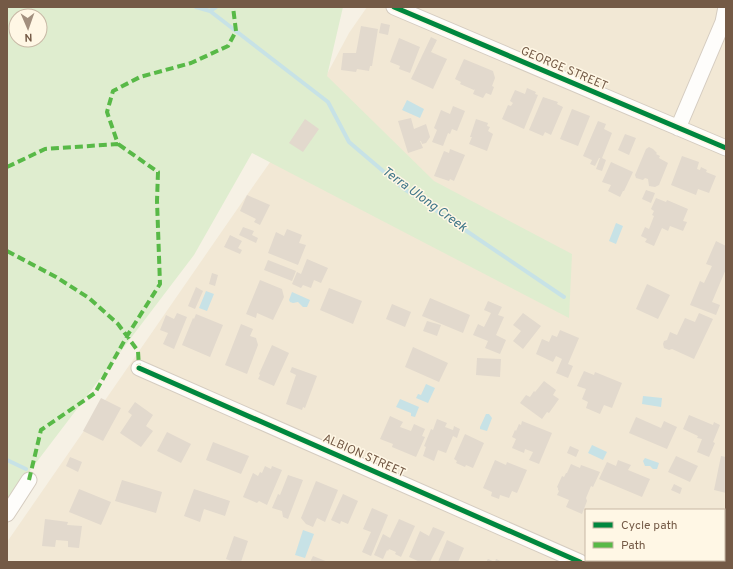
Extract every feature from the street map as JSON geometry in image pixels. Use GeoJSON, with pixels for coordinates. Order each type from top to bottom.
{"type":"FeatureCollection","features":[{"type":"Feature","properties":{"kind":"street","name":"GEORGE STREET"},"geometry":{"type":"LineString","coordinates":[[394,7],[726,148]]}},
{"type":"Feature","properties":{"kind":"street"},"geometry":{"type":"LineString","coordinates":[[678,128],[725,15]]}},
{"type":"Feature","properties":{"kind":"street","name":"ALBION STREET"},"geometry":{"type":"LineString","coordinates":[[139,368],[551,556],[580,562]]}},
{"type":"Feature","properties":{"kind":"street"},"geometry":{"type":"LineString","coordinates":[[7,514],[29,480]]}},
{"type":"Feature","properties":{"kind":"shaded area"},"geometry":{"type":"Polygon","coordinates":[[[367,7],[726,7],[726,562],[7,562],[7,542],[311,104],[349,33],[367,7]]]}},
{"type":"Feature","properties":{"kind":"green space"},"geometry":{"type":"Polygon","coordinates":[[[7,7],[343,7],[327,76],[434,181],[572,254],[569,318],[252,153],[194,255],[7,501],[7,7]]]}},
{"type":"Feature","properties":{"kind":"water"},"geometry":{"type":"Polygon","coordinates":[[[407,100],[424,109],[420,118],[402,110],[407,100]]]}},
{"type":"Feature","properties":{"kind":"water"},"geometry":{"type":"Polygon","coordinates":[[[616,223],[623,226],[616,244],[609,241],[616,223]]]}},
{"type":"Feature","properties":{"kind":"water"},"geometry":{"type":"Polygon","coordinates":[[[206,291],[214,294],[207,311],[199,308],[206,291]]]}},
{"type":"Feature","properties":{"kind":"water"},"geometry":{"type":"Polygon","coordinates":[[[292,292],[310,300],[307,307],[303,307],[298,302],[290,302],[289,300],[292,292]]]}},
{"type":"Feature","properties":{"kind":"water"},"geometry":{"type":"Polygon","coordinates":[[[426,384],[435,388],[428,403],[416,398],[418,394],[421,395],[426,384]]]}},
{"type":"Feature","properties":{"kind":"water"},"geometry":{"type":"Polygon","coordinates":[[[643,396],[662,398],[661,407],[642,404],[643,396]]]}},
{"type":"Feature","properties":{"kind":"water"},"geometry":{"type":"Polygon","coordinates":[[[400,399],[419,407],[415,417],[411,416],[411,413],[396,407],[400,399]]]}},
{"type":"Feature","properties":{"kind":"water"},"geometry":{"type":"Polygon","coordinates":[[[486,414],[489,414],[492,418],[487,431],[480,429],[486,414]]]}},
{"type":"Feature","properties":{"kind":"water"},"geometry":{"type":"Polygon","coordinates":[[[592,445],[607,452],[603,460],[588,453],[592,445]]]}},
{"type":"Feature","properties":{"kind":"water"},"geometry":{"type":"Polygon","coordinates":[[[645,458],[659,463],[657,469],[653,469],[650,466],[645,466],[643,461],[645,458]]]}},
{"type":"Feature","properties":{"kind":"water"},"geometry":{"type":"Polygon","coordinates":[[[303,530],[314,534],[305,558],[295,555],[303,530]]]}},
{"type":"Feature","properties":{"kind":"building"},"geometry":{"type":"Polygon","coordinates":[[[381,23],[390,25],[388,35],[379,33],[381,23]]]}},
{"type":"Feature","properties":{"kind":"building"},"geometry":{"type":"Polygon","coordinates":[[[361,26],[378,29],[372,66],[370,66],[369,71],[357,69],[356,72],[341,70],[343,53],[356,53],[361,26]]]}},
{"type":"Feature","properties":{"kind":"building"},"geometry":{"type":"Polygon","coordinates":[[[431,37],[437,40],[431,52],[447,59],[433,89],[411,79],[431,37]]]}},
{"type":"Feature","properties":{"kind":"building"},"geometry":{"type":"Polygon","coordinates":[[[399,38],[420,47],[410,73],[399,69],[400,66],[390,62],[399,38]]]}},
{"type":"Feature","properties":{"kind":"building"},"geometry":{"type":"Polygon","coordinates":[[[464,59],[493,71],[495,78],[491,95],[486,93],[483,98],[473,94],[475,89],[474,90],[460,84],[461,82],[455,79],[464,59]]]}},
{"type":"Feature","properties":{"kind":"building"},"geometry":{"type":"Polygon","coordinates":[[[527,88],[536,92],[535,94],[538,95],[524,129],[502,119],[508,105],[511,106],[513,103],[510,101],[515,90],[525,94],[527,88]]]}},
{"type":"Feature","properties":{"kind":"building"},"geometry":{"type":"Polygon","coordinates":[[[543,97],[558,102],[557,104],[563,107],[551,135],[545,132],[543,136],[529,130],[543,97]]]}},
{"type":"Feature","properties":{"kind":"building"},"geometry":{"type":"Polygon","coordinates":[[[453,106],[465,111],[457,131],[452,129],[450,134],[448,133],[443,146],[432,142],[437,130],[434,128],[441,110],[450,114],[453,106]]]}},
{"type":"Feature","properties":{"kind":"building"},"geometry":{"type":"Polygon","coordinates":[[[572,109],[590,116],[578,146],[560,139],[572,109]]]}},
{"type":"Feature","properties":{"kind":"building"},"geometry":{"type":"Polygon","coordinates":[[[411,118],[414,129],[426,124],[430,137],[426,143],[422,144],[420,141],[423,148],[408,153],[398,121],[411,118]]]}},
{"type":"Feature","properties":{"kind":"building"},"geometry":{"type":"Polygon","coordinates":[[[305,119],[319,129],[303,152],[289,143],[305,119]]]}},
{"type":"Feature","properties":{"kind":"building"},"geometry":{"type":"Polygon","coordinates":[[[476,119],[488,123],[487,126],[490,127],[488,131],[493,134],[487,151],[469,144],[476,119]]]}},
{"type":"Feature","properties":{"kind":"building"},"geometry":{"type":"Polygon","coordinates":[[[598,121],[606,124],[604,129],[612,133],[602,158],[606,160],[602,171],[596,169],[600,158],[595,166],[590,164],[592,160],[583,156],[598,121]]]}},
{"type":"Feature","properties":{"kind":"building"},"geometry":{"type":"Polygon","coordinates":[[[625,134],[636,138],[629,155],[618,150],[625,134]]]}},
{"type":"Feature","properties":{"kind":"building"},"geometry":{"type":"Polygon","coordinates":[[[649,147],[660,156],[659,158],[668,163],[659,185],[655,187],[649,186],[648,179],[645,178],[643,180],[636,178],[635,175],[646,149],[649,147]]]}},
{"type":"Feature","properties":{"kind":"building"},"geometry":{"type":"Polygon","coordinates":[[[450,149],[465,155],[454,181],[450,179],[449,181],[434,176],[444,151],[449,153],[450,149]]]}},
{"type":"Feature","properties":{"kind":"building"},"geometry":{"type":"Polygon","coordinates":[[[682,156],[699,162],[697,169],[700,170],[701,167],[707,170],[706,172],[716,176],[709,193],[698,189],[696,195],[671,185],[682,156]]]}},
{"type":"Feature","properties":{"kind":"building"},"geometry":{"type":"Polygon","coordinates":[[[611,162],[633,172],[620,197],[608,191],[611,185],[602,182],[611,162]]]}},
{"type":"Feature","properties":{"kind":"building"},"geometry":{"type":"Polygon","coordinates":[[[646,190],[655,193],[651,203],[642,199],[646,190]]]}},
{"type":"Feature","properties":{"kind":"building"},"geometry":{"type":"Polygon","coordinates":[[[247,195],[270,205],[260,225],[254,222],[256,219],[240,211],[247,195]]]}},
{"type":"Feature","properties":{"kind":"building"},"geometry":{"type":"Polygon","coordinates":[[[656,198],[666,202],[667,200],[688,209],[683,221],[687,222],[683,231],[670,226],[668,231],[662,228],[654,246],[645,242],[647,239],[641,236],[645,227],[649,229],[654,216],[652,215],[654,211],[651,209],[656,198]]]}},
{"type":"Feature","properties":{"kind":"building"},"geometry":{"type":"Polygon","coordinates":[[[243,227],[254,231],[252,235],[258,238],[256,243],[239,235],[243,227]]]}},
{"type":"Feature","properties":{"kind":"building"},"geometry":{"type":"Polygon","coordinates":[[[287,229],[302,235],[299,243],[306,245],[298,265],[268,253],[276,232],[284,236],[287,229]]]}},
{"type":"Feature","properties":{"kind":"building"},"geometry":{"type":"Polygon","coordinates":[[[230,235],[242,241],[238,248],[242,250],[240,254],[224,247],[230,235]]]}},
{"type":"Feature","properties":{"kind":"building"},"geometry":{"type":"Polygon","coordinates":[[[716,241],[726,246],[726,269],[712,302],[720,305],[716,315],[690,305],[700,281],[704,283],[712,266],[706,264],[716,241]]]}},
{"type":"Feature","properties":{"kind":"building"},"geometry":{"type":"Polygon","coordinates":[[[307,259],[328,268],[321,283],[314,280],[311,288],[303,285],[301,288],[292,284],[297,272],[301,274],[307,259]]]}},
{"type":"Feature","properties":{"kind":"building"},"geometry":{"type":"Polygon","coordinates":[[[268,260],[296,271],[292,281],[264,270],[268,260]]]}},
{"type":"Feature","properties":{"kind":"building"},"geometry":{"type":"Polygon","coordinates":[[[212,273],[218,275],[215,286],[209,284],[212,273]]]}},
{"type":"Feature","properties":{"kind":"building"},"geometry":{"type":"Polygon","coordinates":[[[260,280],[282,289],[284,297],[273,320],[257,313],[256,318],[246,314],[260,280]]]}},
{"type":"Feature","properties":{"kind":"building"},"geometry":{"type":"Polygon","coordinates":[[[647,284],[670,295],[658,319],[636,309],[647,284]]]}},
{"type":"Feature","properties":{"kind":"building"},"geometry":{"type":"Polygon","coordinates":[[[196,287],[203,291],[195,309],[188,306],[196,287]]]}},
{"type":"Feature","properties":{"kind":"building"},"geometry":{"type":"Polygon","coordinates":[[[329,288],[362,301],[353,324],[320,310],[329,288]]]}},
{"type":"Feature","properties":{"kind":"building"},"geometry":{"type":"Polygon","coordinates":[[[430,298],[470,315],[463,333],[422,316],[430,298]]]}},
{"type":"Feature","properties":{"kind":"building"},"geometry":{"type":"Polygon","coordinates":[[[488,301],[502,307],[498,315],[504,317],[496,335],[506,340],[500,354],[485,348],[488,341],[473,335],[478,324],[484,327],[491,313],[484,310],[488,301]]]}},
{"type":"Feature","properties":{"kind":"building"},"geometry":{"type":"Polygon","coordinates":[[[392,304],[411,312],[405,327],[386,319],[392,304]]]}},
{"type":"Feature","properties":{"kind":"building"},"geometry":{"type":"Polygon","coordinates":[[[177,313],[187,317],[174,349],[163,344],[168,333],[160,330],[166,315],[174,319],[177,313]]]}},
{"type":"Feature","properties":{"kind":"building"},"geometry":{"type":"Polygon","coordinates":[[[523,313],[541,326],[523,349],[513,341],[521,331],[513,325],[523,313]]]}},
{"type":"Feature","properties":{"kind":"building"},"geometry":{"type":"Polygon","coordinates":[[[699,313],[713,319],[694,359],[672,349],[669,350],[664,348],[664,341],[667,340],[670,332],[677,335],[685,318],[695,322],[699,313]]]}},
{"type":"Feature","properties":{"kind":"building"},"geometry":{"type":"Polygon","coordinates":[[[196,314],[223,325],[210,357],[182,345],[196,314]]]}},
{"type":"Feature","properties":{"kind":"building"},"geometry":{"type":"Polygon","coordinates":[[[427,321],[441,325],[437,336],[423,331],[427,321]]]}},
{"type":"Feature","properties":{"kind":"building"},"geometry":{"type":"Polygon","coordinates":[[[241,324],[253,329],[250,336],[256,338],[258,345],[247,374],[225,365],[241,324]]]}},
{"type":"Feature","properties":{"kind":"building"},"geometry":{"type":"Polygon","coordinates":[[[560,330],[579,338],[568,364],[573,366],[568,378],[556,373],[562,359],[556,356],[553,362],[536,354],[542,339],[549,342],[552,335],[557,337],[560,330]]]}},
{"type":"Feature","properties":{"kind":"building"},"geometry":{"type":"Polygon","coordinates":[[[272,345],[289,353],[274,386],[258,379],[272,345]]]}},
{"type":"Feature","properties":{"kind":"building"},"geometry":{"type":"Polygon","coordinates":[[[413,347],[448,363],[439,382],[405,367],[413,347]]]}},
{"type":"Feature","properties":{"kind":"building"},"geometry":{"type":"Polygon","coordinates":[[[477,358],[501,359],[500,377],[476,375],[477,358]]]}},
{"type":"Feature","properties":{"kind":"building"},"geometry":{"type":"Polygon","coordinates":[[[292,367],[317,376],[305,408],[303,407],[302,410],[286,404],[296,375],[290,372],[292,367]]]}},
{"type":"Feature","properties":{"kind":"building"},"geometry":{"type":"Polygon","coordinates":[[[584,371],[594,375],[595,372],[622,383],[612,408],[604,405],[600,414],[586,408],[588,402],[582,399],[586,389],[577,386],[584,371]]]}},
{"type":"Feature","properties":{"kind":"building"},"geometry":{"type":"Polygon","coordinates":[[[544,381],[556,390],[553,395],[559,399],[549,413],[547,412],[542,419],[520,403],[526,395],[530,397],[544,381]]]}},
{"type":"Feature","properties":{"kind":"building"},"geometry":{"type":"Polygon","coordinates":[[[101,398],[121,408],[103,441],[83,431],[101,398]]]}},
{"type":"Feature","properties":{"kind":"building"},"geometry":{"type":"Polygon","coordinates":[[[135,402],[153,415],[146,426],[153,431],[141,447],[120,433],[132,415],[128,412],[135,402]]]}},
{"type":"Feature","properties":{"kind":"building"},"geometry":{"type":"Polygon","coordinates":[[[689,415],[713,425],[714,422],[720,425],[709,457],[697,452],[702,439],[697,438],[698,436],[683,429],[689,415]]]}},
{"type":"Feature","properties":{"kind":"building"},"geometry":{"type":"Polygon","coordinates":[[[390,416],[403,422],[400,427],[411,431],[414,424],[425,429],[422,436],[425,437],[416,457],[392,447],[393,444],[380,439],[390,416]]]}},
{"type":"Feature","properties":{"kind":"building"},"geometry":{"type":"Polygon","coordinates":[[[636,417],[661,428],[664,421],[677,427],[667,449],[629,433],[636,417]]]}},
{"type":"Feature","properties":{"kind":"building"},"geometry":{"type":"Polygon","coordinates":[[[437,419],[447,423],[445,427],[453,430],[454,426],[460,429],[457,438],[453,436],[446,453],[438,450],[434,461],[423,456],[426,447],[424,446],[437,419]]]}},
{"type":"Feature","properties":{"kind":"building"},"geometry":{"type":"Polygon","coordinates":[[[522,421],[552,433],[539,464],[529,460],[533,452],[525,449],[524,453],[512,448],[516,439],[512,437],[519,424],[521,425],[522,421]]]}},
{"type":"Feature","properties":{"kind":"building"},"geometry":{"type":"Polygon","coordinates":[[[167,432],[191,444],[181,463],[157,451],[167,432]]]}},
{"type":"Feature","properties":{"kind":"building"},"geometry":{"type":"Polygon","coordinates":[[[465,434],[484,443],[473,468],[466,465],[465,467],[456,463],[457,461],[454,459],[465,434]]]}},
{"type":"Feature","properties":{"kind":"building"},"geometry":{"type":"Polygon","coordinates":[[[213,442],[249,456],[241,474],[206,460],[213,442]]]}},
{"type":"Feature","properties":{"kind":"building"},"geometry":{"type":"Polygon","coordinates":[[[570,446],[579,450],[576,457],[567,453],[570,446]]]}},
{"type":"Feature","properties":{"kind":"building"},"geometry":{"type":"Polygon","coordinates":[[[676,456],[698,466],[690,482],[668,472],[676,456]]]}},
{"type":"Feature","properties":{"kind":"building"},"geometry":{"type":"Polygon","coordinates":[[[721,456],[726,457],[726,493],[714,490],[721,456]]]}},
{"type":"Feature","properties":{"kind":"building"},"geometry":{"type":"Polygon","coordinates":[[[70,457],[82,462],[78,472],[66,466],[70,457]]]}},
{"type":"Feature","properties":{"kind":"building"},"geometry":{"type":"Polygon","coordinates":[[[495,460],[506,465],[507,462],[527,470],[517,493],[512,491],[509,498],[500,495],[499,499],[491,496],[492,492],[483,488],[495,460]]]}},
{"type":"Feature","properties":{"kind":"building"},"geometry":{"type":"Polygon","coordinates":[[[618,460],[631,465],[628,470],[650,479],[642,497],[599,479],[607,462],[616,466],[618,460]]]}},
{"type":"Feature","properties":{"kind":"building"},"geometry":{"type":"Polygon","coordinates":[[[571,464],[580,468],[581,465],[600,472],[593,487],[591,486],[582,514],[566,507],[569,500],[557,495],[559,491],[557,487],[562,476],[564,477],[567,473],[571,464]]]}},
{"type":"Feature","properties":{"kind":"building"},"geometry":{"type":"Polygon","coordinates":[[[265,466],[271,469],[272,466],[282,470],[267,505],[259,501],[257,503],[243,497],[253,473],[258,476],[260,472],[262,473],[265,466]]]}},
{"type":"Feature","properties":{"kind":"building"},"geometry":{"type":"Polygon","coordinates":[[[288,475],[303,480],[288,519],[283,517],[282,511],[272,508],[278,494],[280,495],[288,475]]]}},
{"type":"Feature","properties":{"kind":"building"},"geometry":{"type":"Polygon","coordinates":[[[122,480],[162,492],[156,513],[115,501],[122,480]]]}},
{"type":"Feature","properties":{"kind":"building"},"geometry":{"type":"Polygon","coordinates":[[[316,481],[338,490],[325,522],[317,518],[313,527],[306,524],[301,518],[316,481]]]}},
{"type":"Feature","properties":{"kind":"building"},"geometry":{"type":"Polygon","coordinates":[[[674,484],[682,488],[680,494],[671,490],[674,484]]]}},
{"type":"Feature","properties":{"kind":"building"},"geometry":{"type":"Polygon","coordinates":[[[79,489],[111,502],[101,525],[69,512],[79,489]]]}},
{"type":"Feature","properties":{"kind":"building"},"geometry":{"type":"Polygon","coordinates":[[[194,489],[230,501],[225,516],[204,509],[200,522],[184,516],[194,489]]]}},
{"type":"Feature","properties":{"kind":"building"},"geometry":{"type":"Polygon","coordinates":[[[343,494],[358,501],[348,524],[341,521],[340,524],[331,520],[343,494]]]}},
{"type":"Feature","properties":{"kind":"building"},"geometry":{"type":"Polygon","coordinates":[[[372,508],[388,515],[371,556],[362,552],[371,532],[363,529],[372,508]]]}},
{"type":"Feature","properties":{"kind":"building"},"geometry":{"type":"Polygon","coordinates":[[[45,519],[68,522],[67,525],[82,526],[79,548],[68,547],[68,541],[56,540],[55,547],[42,546],[45,519]]]}},
{"type":"Feature","properties":{"kind":"building"},"geometry":{"type":"Polygon","coordinates":[[[399,519],[415,526],[401,557],[395,554],[396,552],[389,549],[388,551],[387,550],[383,559],[374,555],[383,534],[390,538],[399,519]]]}},
{"type":"Feature","properties":{"kind":"building"},"geometry":{"type":"Polygon","coordinates":[[[433,527],[445,532],[430,562],[420,562],[409,557],[420,531],[429,536],[433,527]]]}},
{"type":"Feature","properties":{"kind":"building"},"geometry":{"type":"Polygon","coordinates":[[[234,536],[248,541],[241,562],[234,562],[226,559],[234,536]]]}},
{"type":"Feature","properties":{"kind":"building"},"geometry":{"type":"Polygon","coordinates":[[[447,540],[464,548],[458,562],[438,562],[447,540]]]}},
{"type":"Feature","properties":{"kind":"building"},"geometry":{"type":"Polygon","coordinates":[[[726,549],[726,562],[708,562],[725,561],[726,549]]]}},
{"type":"Feature","properties":{"kind":"building"},"geometry":{"type":"Polygon","coordinates":[[[313,556],[328,562],[310,562],[313,556]]]}},
{"type":"Feature","properties":{"kind":"building"},"geometry":{"type":"Polygon","coordinates":[[[488,559],[495,562],[486,562],[488,559]]]}},
{"type":"Feature","properties":{"kind":"building"},"geometry":{"type":"Polygon","coordinates":[[[496,559],[503,562],[495,562],[496,559]]]}},
{"type":"Feature","properties":{"kind":"building"},"geometry":{"type":"Polygon","coordinates":[[[674,561],[704,561],[703,562],[674,561]]]}},
{"type":"Feature","properties":{"kind":"waterway","name":"Terra Ulong Creek"},"geometry":{"type":"LineString","coordinates":[[196,7],[210,11],[328,102],[349,142],[403,188],[564,297]]}},
{"type":"Feature","properties":{"kind":"waterway","name":"Terra Ulong Creek"},"geometry":{"type":"LineString","coordinates":[[210,11],[216,7]]}},
{"type":"Feature","properties":{"kind":"waterway"},"geometry":{"type":"LineString","coordinates":[[7,460],[26,469]]}},
{"type":"Feature","properties":{"kind":"marked path"},"geometry":{"type":"LineString","coordinates":[[7,167],[45,149],[118,144],[107,112],[113,91],[140,77],[191,63],[228,46],[236,31],[233,7]]}},
{"type":"Feature","properties":{"kind":"marked path"},"geometry":{"type":"LineString","coordinates":[[29,480],[41,430],[95,393],[127,336],[160,284],[157,201],[158,172],[118,144]]}},
{"type":"Feature","properties":{"kind":"marked path"},"geometry":{"type":"LineString","coordinates":[[7,251],[56,277],[89,298],[118,324],[138,351],[139,368]]}},
{"type":"Feature","properties":{"kind":"cycle path"},"geometry":{"type":"LineString","coordinates":[[394,7],[726,148]]}},
{"type":"Feature","properties":{"kind":"cycle path"},"geometry":{"type":"LineString","coordinates":[[139,368],[580,562]]}}]}
